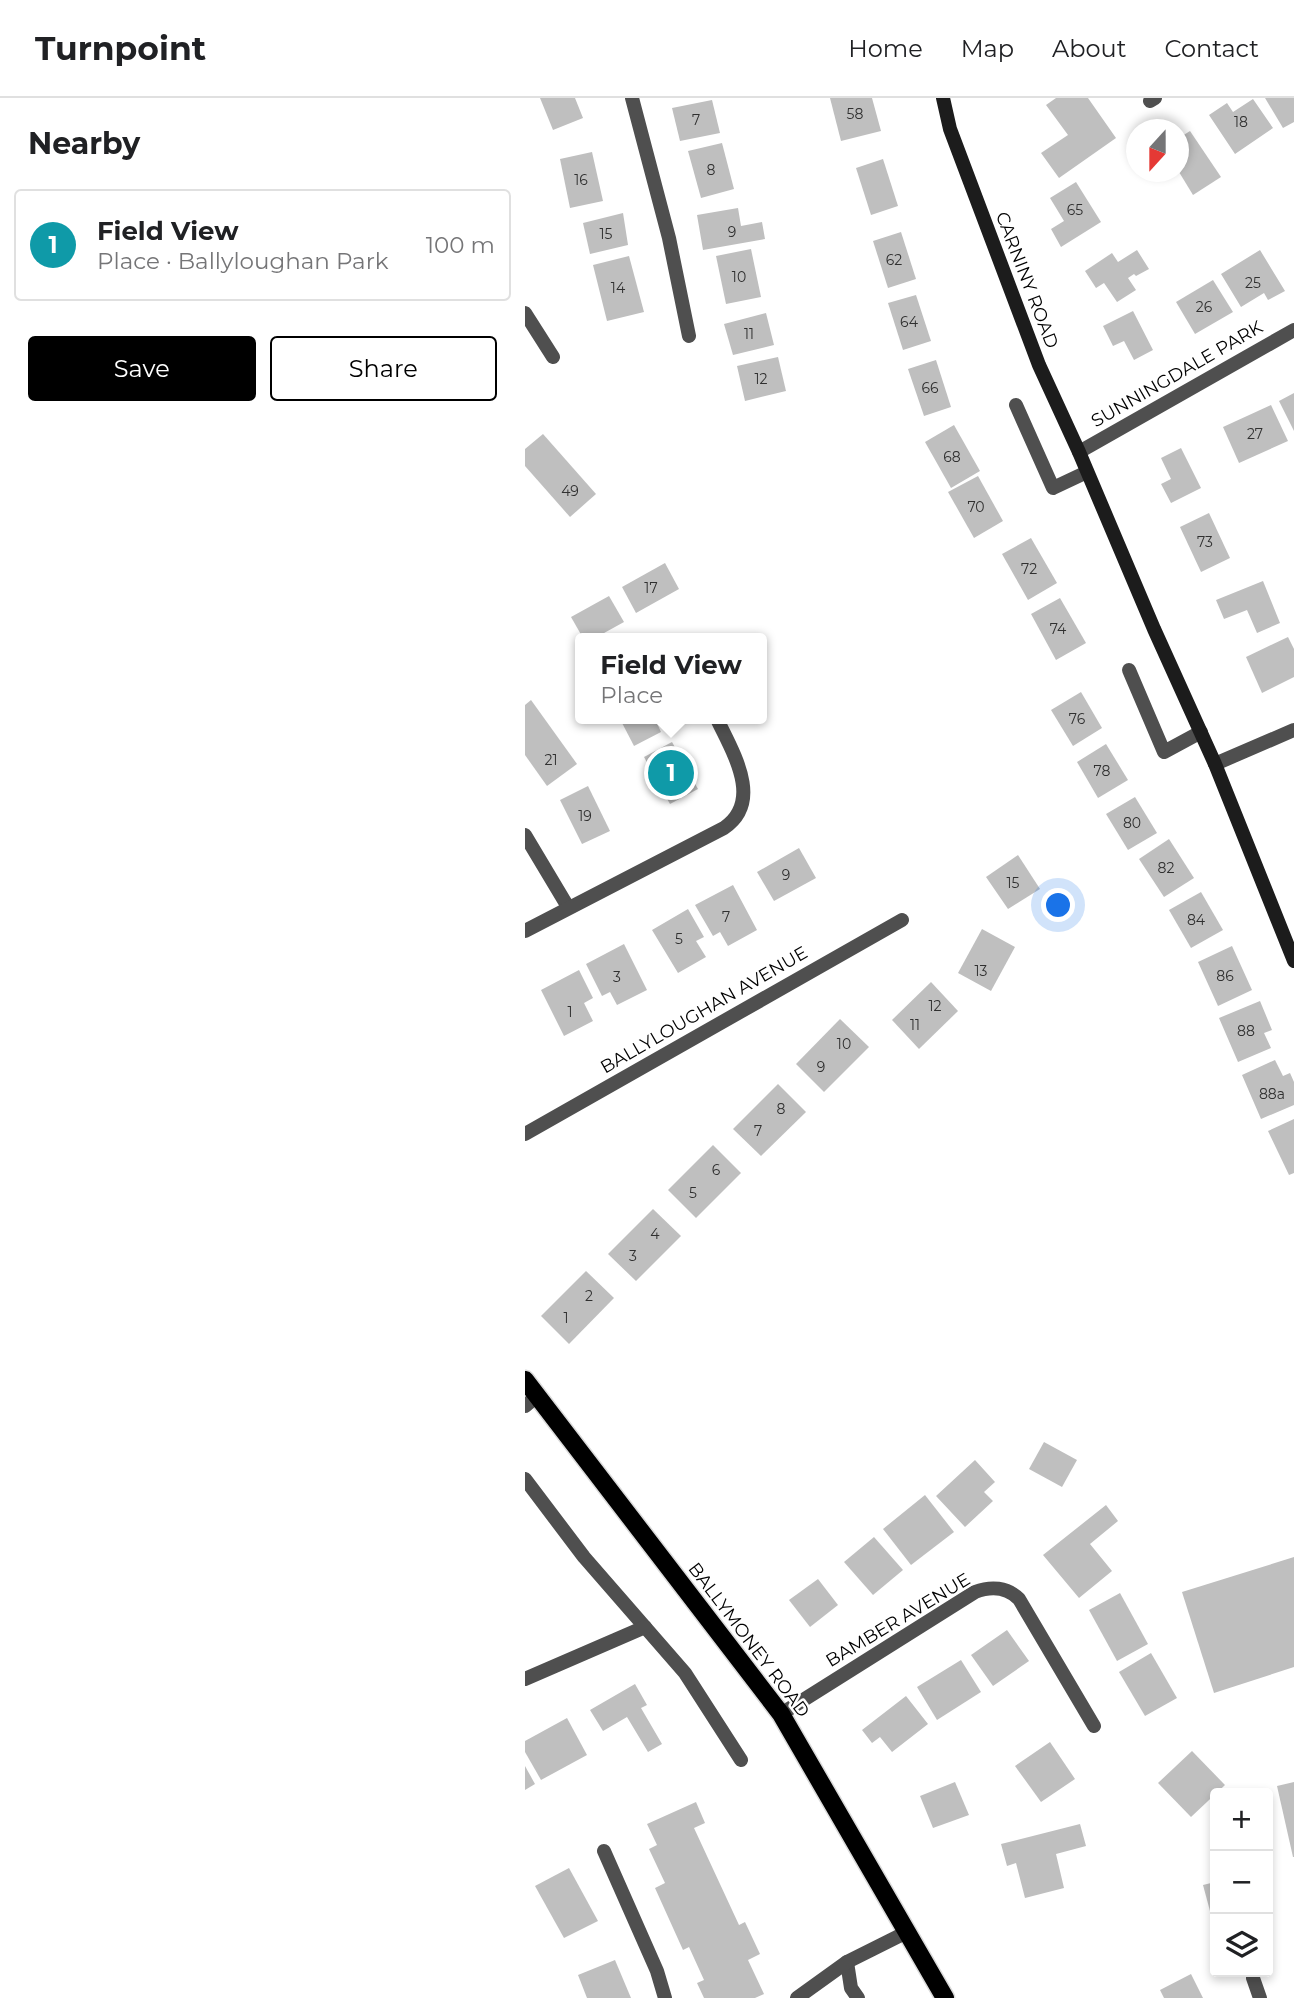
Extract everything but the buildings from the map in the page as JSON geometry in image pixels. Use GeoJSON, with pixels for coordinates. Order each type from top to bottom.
{"type":"FeatureCollection","features":[{"type":"Feature","properties":{"kind":"main road","name":"BALLYMONEY ROAD"},"geometry":{"type":"LineString","coordinates":[[525,1380],[531,1401],[781,1714],[945,1998]]}},
{"type":"Feature","properties":{"kind":"street"},"geometry":{"type":"LineString","coordinates":[[632,98],[669,238],[689,336]]}},
{"type":"Feature","properties":{"kind":"street","name":"CARNINY ROAD"},"geometry":{"type":"LineString","coordinates":[[943,98],[950,129],[1039,366],[1215,764],[1294,961]]}},
{"type":"Feature","properties":{"kind":"street"},"geometry":{"type":"LineString","coordinates":[[525,313],[553,357]]}},
{"type":"Feature","properties":{"kind":"street","name":"SUNNINGDALE PARK"},"geometry":{"type":"LineString","coordinates":[[1079,452],[1294,330]]}},
{"type":"Feature","properties":{"kind":"street"},"geometry":{"type":"LineString","coordinates":[[1016,405],[1053,488],[1087,472]]}},
{"type":"Feature","properties":{"kind":"street"},"geometry":{"type":"LineString","coordinates":[[1129,670],[1164,752],[1201,733]]}},
{"type":"Feature","properties":{"kind":"street"},"geometry":{"type":"LineString","coordinates":[[525,931],[724,828],[734,819],[741,804],[743,783],[738,764],[719,724]]}},
{"type":"Feature","properties":{"kind":"street"},"geometry":{"type":"LineString","coordinates":[[1215,764],[1294,730]]}},
{"type":"Feature","properties":{"kind":"street"},"geometry":{"type":"LineString","coordinates":[[525,835],[568,907]]}},
{"type":"Feature","properties":{"kind":"street","name":"BALLYLOUGHAN AVENUE"},"geometry":{"type":"LineString","coordinates":[[525,1134],[902,920]]}},
{"type":"Feature","properties":{"kind":"street"},"geometry":{"type":"LineString","coordinates":[[525,1479],[585,1557],[685,1672],[741,1760]]}},
{"type":"Feature","properties":{"kind":"street","name":"BAMBER AVENUE"},"geometry":{"type":"LineString","coordinates":[[781,1714],[975,1592],[998,1588],[1010,1591],[1019,1600],[1094,1726]]}},
{"type":"Feature","properties":{"kind":"street"},"geometry":{"type":"LineString","coordinates":[[525,1679],[645,1627]]}},
{"type":"Feature","properties":{"kind":"street"},"geometry":{"type":"LineString","coordinates":[[604,1851],[657,1971],[665,1998]]}},
{"type":"Feature","properties":{"kind":"street"},"geometry":{"type":"LineString","coordinates":[[797,1998],[847,1962],[907,1932]]}},
{"type":"Feature","properties":{"kind":"street"},"geometry":{"type":"LineString","coordinates":[[847,1962],[851,1988],[858,1998]]}},
{"type":"Feature","properties":{"kind":"street"},"geometry":{"type":"LineString","coordinates":[[1253,1978],[1260,1998]]}},
{"type":"Feature","properties":{"kind":"place","name":"Field View"},"geometry":{"type":"Point","coordinates":[671,773]}}]}
